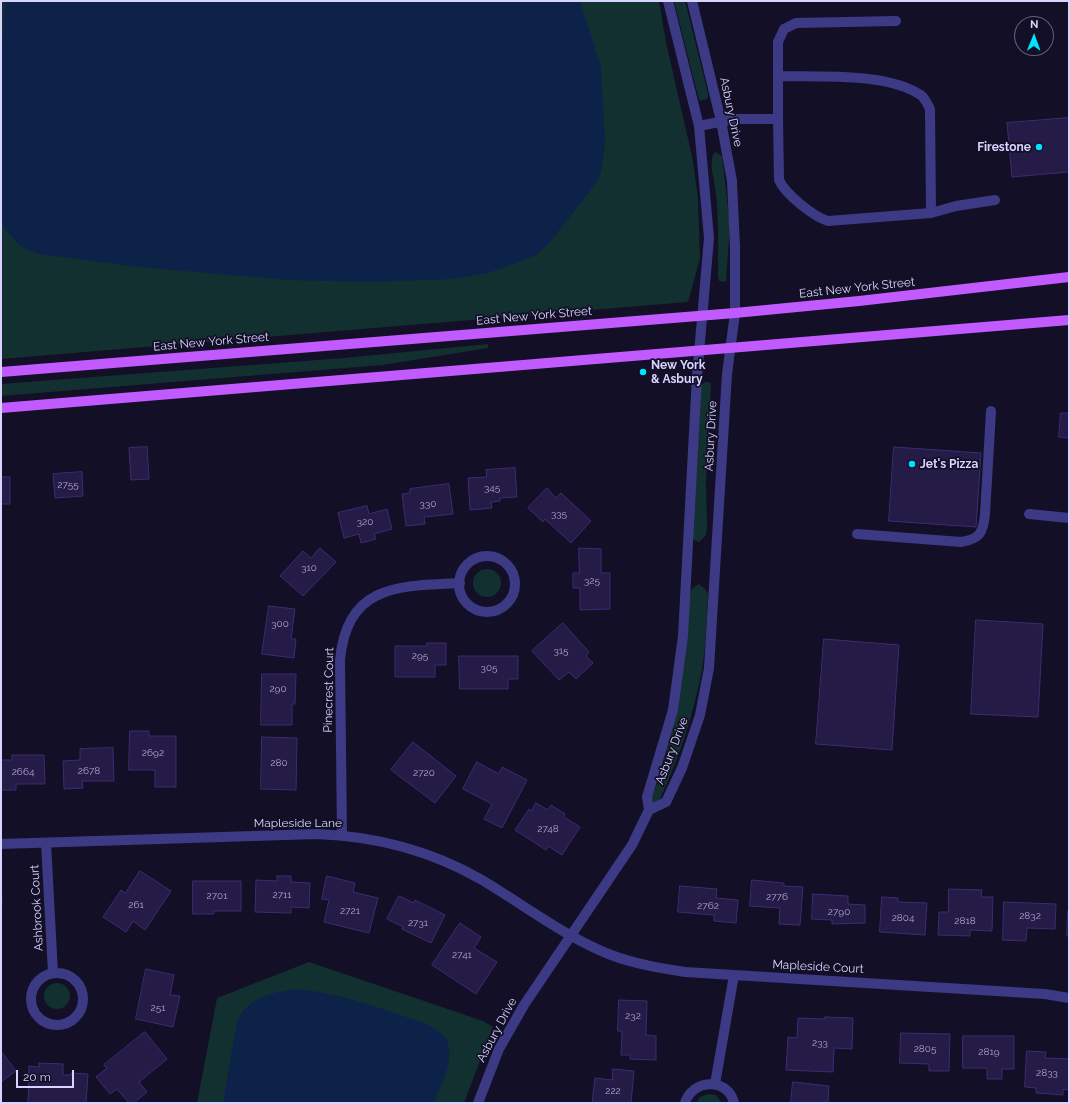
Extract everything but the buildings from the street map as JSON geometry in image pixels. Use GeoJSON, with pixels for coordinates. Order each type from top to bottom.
{"type":"FeatureCollection","features":[{"type":"Feature","properties":{"kind":"main road","name":"East New York Street"},"geometry":{"type":"LineString","coordinates":[[1,372],[702,316],[859,301],[1069,277]]}},
{"type":"Feature","properties":{"kind":"main road"},"geometry":{"type":"LineString","coordinates":[[1,408],[1069,320]]}},
{"type":"Feature","properties":{"kind":"street","name":"Asbury Drive"},"geometry":{"type":"LineString","coordinates":[[478,1103],[499,1049],[524,1005],[632,845],[649,810],[647,797],[673,710],[683,636],[699,350],[709,238],[699,126],[668,1]]}},
{"type":"Feature","properties":{"kind":"street","name":"Asbury Drive"},"geometry":{"type":"LineString","coordinates":[[649,810],[666,802],[682,768],[700,715],[709,668],[727,374],[735,313],[736,247],[732,181],[721,121],[692,1]]}},
{"type":"Feature","properties":{"kind":"street"},"geometry":{"type":"LineString","coordinates":[[896,22],[796,23],[784,30],[778,42],[779,180],[782,188],[820,219],[828,221],[931,213],[956,206],[995,200]]}},
{"type":"Feature","properties":{"kind":"street"},"geometry":{"type":"LineString","coordinates":[[778,76],[869,78],[904,88],[923,97],[930,109],[931,213]]}},
{"type":"Feature","properties":{"kind":"street"},"geometry":{"type":"LineString","coordinates":[[699,126],[721,121],[778,119]]}},
{"type":"Feature","properties":{"kind":"street"},"geometry":{"type":"LineString","coordinates":[[857,534],[961,542],[973,540],[979,535],[984,525],[986,514],[991,410]]}},
{"type":"Feature","properties":{"kind":"street"},"geometry":{"type":"LineString","coordinates":[[1029,514],[1069,518]]}},
{"type":"Feature","properties":{"kind":"street"},"geometry":{"type":"LineString","coordinates":[[481,556],[490,556],[499,558],[507,564],[512,571],[515,580],[515,589],[512,597],[506,604],[489,611],[480,610],[465,600],[461,592],[460,583],[461,574],[466,566],[481,556]]}},
{"type":"Feature","properties":{"kind":"street","name":"Pinecrest Court"},"geometry":{"type":"LineString","coordinates":[[342,835],[340,660],[345,633],[350,621],[369,599],[384,592],[407,586],[460,583]]}},
{"type":"Feature","properties":{"kind":"street","name":"Mapleside Lane"},"geometry":{"type":"LineString","coordinates":[[1,844],[317,834],[342,835],[384,842],[425,854],[450,864],[481,879],[572,935]]}},
{"type":"Feature","properties":{"kind":"street","name":"Ashbrook Court"},"geometry":{"type":"LineString","coordinates":[[46,843],[53,973]]}},
{"type":"Feature","properties":{"kind":"street","name":"Mapleside Court"},"geometry":{"type":"LineString","coordinates":[[572,935],[611,955],[643,965],[685,972],[1045,994],[1069,998]]}},
{"type":"Feature","properties":{"kind":"street"},"geometry":{"type":"LineString","coordinates":[[53,973],[62,973],[70,976],[81,989],[83,997],[79,1013],[65,1024],[56,1025],[44,1021],[34,1013],[31,1005],[32,992],[38,980],[45,975],[53,973]]}},
{"type":"Feature","properties":{"kind":"street"},"geometry":{"type":"LineString","coordinates":[[715,1084],[734,975]]}},
{"type":"Feature","properties":{"kind":"street"},"geometry":{"type":"LineString","coordinates":[[685,1103],[691,1092],[698,1087],[715,1084],[729,1093],[734,1103]]}},
{"type":"Feature","properties":{"kind":"green space"},"geometry":{"type":"Polygon","coordinates":[[[1,1],[659,1],[666,42],[693,161],[698,198],[700,258],[688,302],[1,359],[1,1]]]}},
{"type":"Feature","properties":{"kind":"green space"},"geometry":{"type":"Polygon","coordinates":[[[674,1],[685,1],[708,93],[708,98],[700,101],[698,96],[674,1]]]}},
{"type":"Feature","properties":{"kind":"green space"},"geometry":{"type":"Polygon","coordinates":[[[716,152],[722,156],[730,225],[726,282],[719,281],[718,276],[718,215],[712,164],[713,154],[716,152]]]}},
{"type":"Feature","properties":{"kind":"green space"},"geometry":{"type":"Polygon","coordinates":[[[488,344],[488,348],[383,365],[1,396],[1,384],[344,358],[488,344]]]}},
{"type":"Feature","properties":{"kind":"green space"},"geometry":{"type":"Polygon","coordinates":[[[705,382],[709,382],[711,384],[706,485],[707,528],[706,535],[699,542],[694,540],[692,534],[701,385],[705,382]]]}},
{"type":"Feature","properties":{"kind":"green space"},"geometry":{"type":"Polygon","coordinates":[[[487,569],[497,573],[501,583],[497,593],[487,597],[477,593],[473,583],[477,573],[487,569]]]}},
{"type":"Feature","properties":{"kind":"green space"},"geometry":{"type":"Polygon","coordinates":[[[699,584],[708,594],[707,622],[702,670],[685,737],[659,801],[652,804],[651,799],[658,781],[677,712],[689,593],[699,584]]]}},
{"type":"Feature","properties":{"kind":"green space"},"geometry":{"type":"Polygon","coordinates":[[[309,962],[483,1021],[493,1027],[464,1103],[197,1103],[217,998],[309,962]]]}},
{"type":"Feature","properties":{"kind":"green space"},"geometry":{"type":"Polygon","coordinates":[[[57,983],[66,987],[70,996],[66,1005],[57,1009],[48,1005],[44,996],[48,987],[57,983]]]}},
{"type":"Feature","properties":{"kind":"green space"},"geometry":{"type":"Polygon","coordinates":[[[708,1094],[716,1095],[722,1103],[696,1103],[700,1097],[708,1094]]]}},
{"type":"Feature","properties":{"kind":"water"},"geometry":{"type":"Polygon","coordinates":[[[5,1],[580,1],[601,67],[605,144],[601,173],[594,186],[550,242],[537,255],[488,273],[453,279],[369,282],[290,280],[138,267],[38,254],[19,245],[5,229],[1,215],[1,69],[5,1]]]}},
{"type":"Feature","properties":{"kind":"water"},"geometry":{"type":"Polygon","coordinates":[[[295,989],[329,994],[362,1002],[427,1024],[440,1032],[446,1039],[449,1047],[449,1055],[444,1080],[434,1103],[223,1103],[237,1021],[242,1013],[254,1001],[277,992],[295,989]]]}},
{"type":"Feature","properties":{"kind":"place","name":"Firestone"},"geometry":{"type":"Point","coordinates":[1039,147]}},
{"type":"Feature","properties":{"kind":"place","name":"New York & Asbury"},"geometry":{"type":"Point","coordinates":[643,372]}},
{"type":"Feature","properties":{"kind":"place","name":"Jet's Pizza"},"geometry":{"type":"Point","coordinates":[912,464]}}]}
